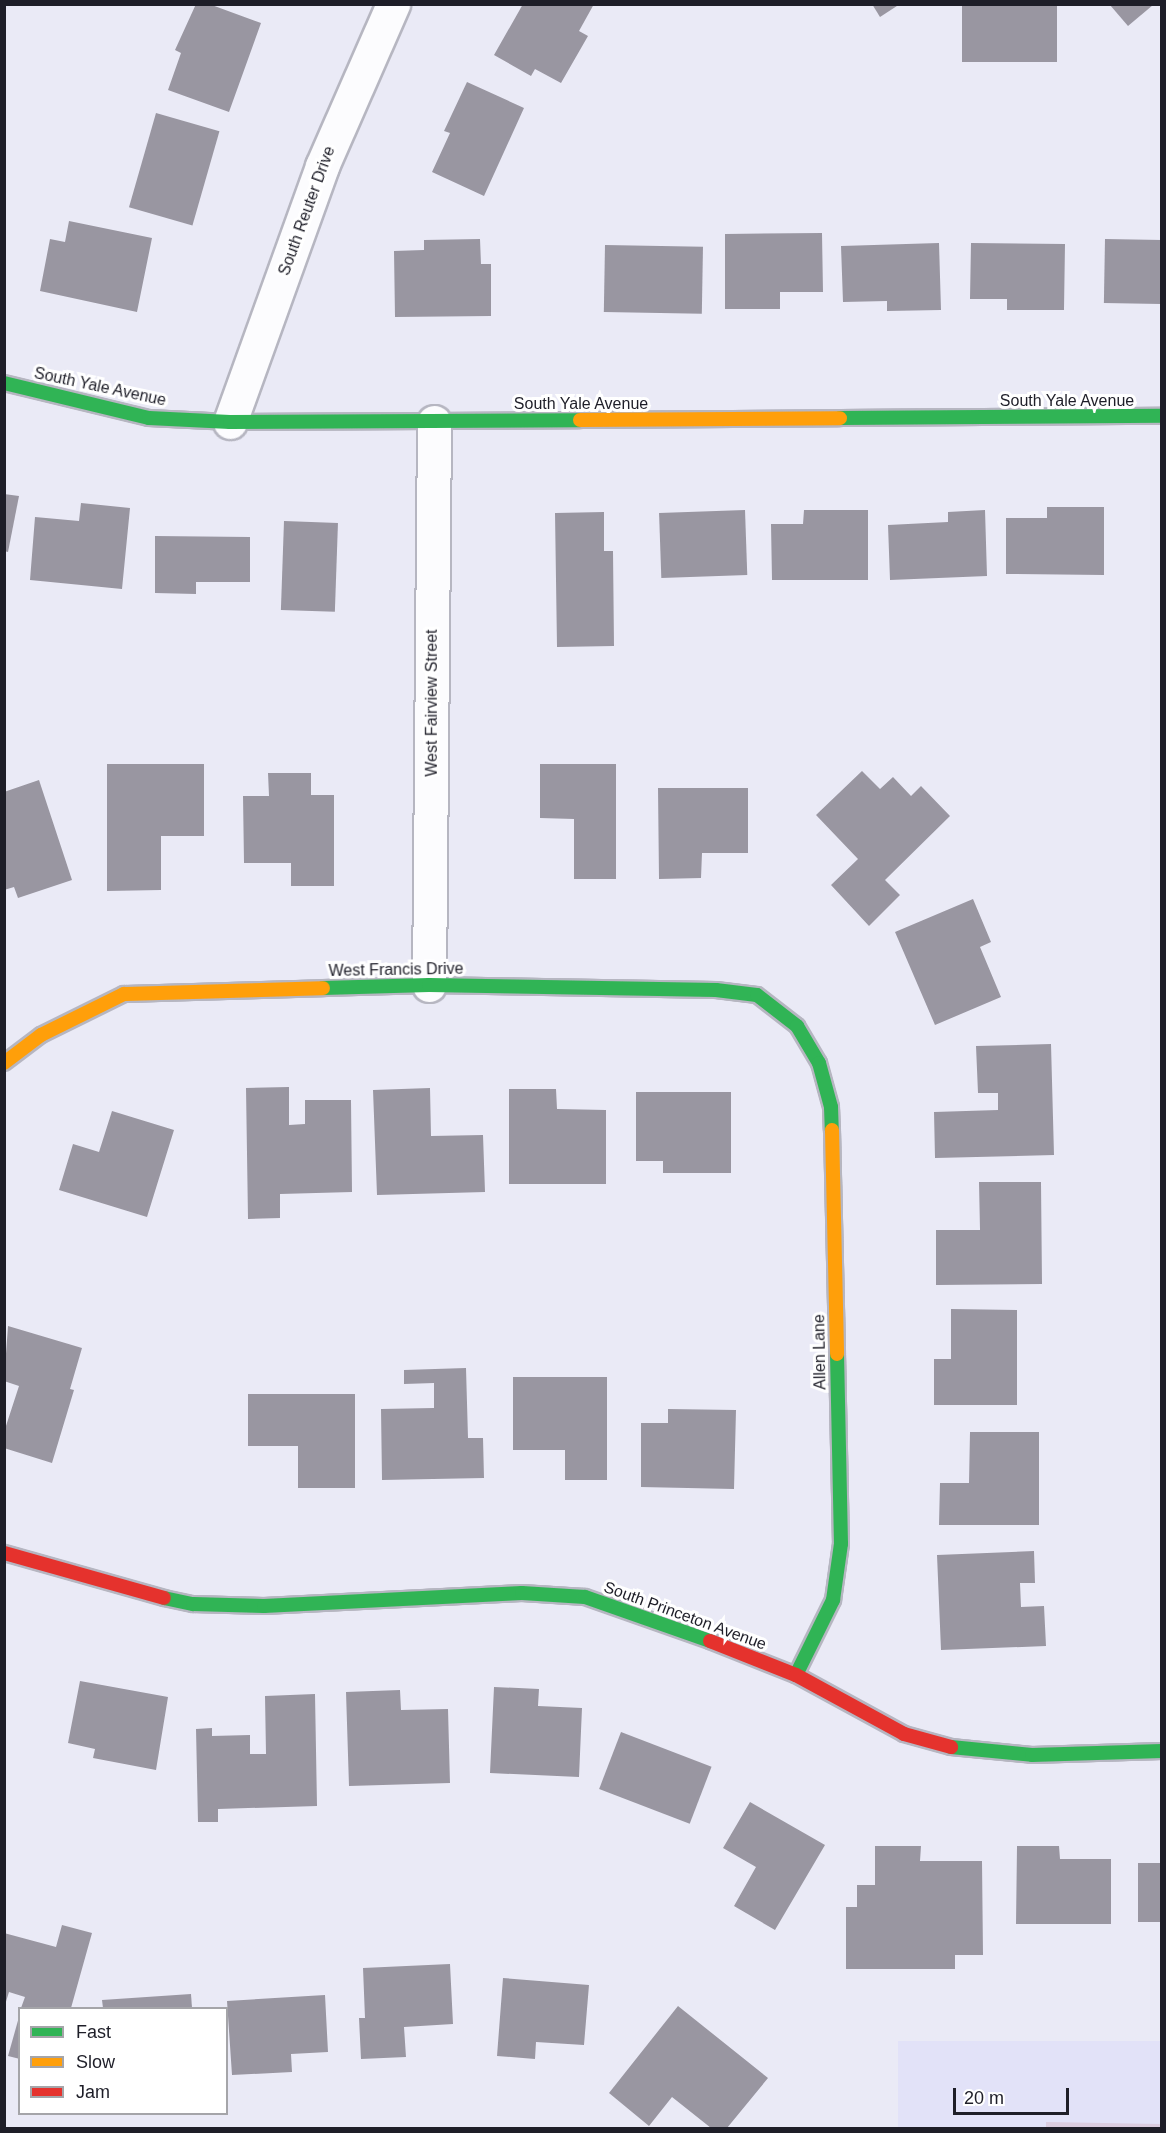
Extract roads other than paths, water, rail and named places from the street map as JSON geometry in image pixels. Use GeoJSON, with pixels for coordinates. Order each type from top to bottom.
{"type":"FeatureCollection","features":[{"type":"Feature","properties":{"kind":"street","name":"South Reuter Drive"},"geometry":{"type":"LineString","coordinates":[[230,422],[322,166],[393,4]]}},
{"type":"Feature","properties":{"kind":"street","name":"South Yale Avenue"},"geometry":{"type":"LineString","coordinates":[[4,383],[149,418],[230,422],[1161,416]]}},
{"type":"Feature","properties":{"kind":"street","name":"West Fairview Street"},"geometry":{"type":"LineString","coordinates":[[429,985],[434,422]]}},
{"type":"Feature","properties":{"kind":"street","name":"West Francis Drive"},"geometry":{"type":"LineString","coordinates":[[4,1063],[41,1035],[123,994],[429,985],[716,990],[757,995],[797,1026]]}},
{"type":"Feature","properties":{"kind":"street","name":"Allen Lane"},"geometry":{"type":"LineString","coordinates":[[796,1675],[833,1600],[842,1544],[831,1107],[819,1063],[797,1026]]}},
{"type":"Feature","properties":{"kind":"street","name":"South Princeton Avenue"},"geometry":{"type":"LineString","coordinates":[[4,1553],[127,1590],[193,1604],[264,1606],[522,1593],[585,1597],[648,1617],[796,1675],[904,1734],[962,1750],[1032,1755],[1161,1751]]}}]}
